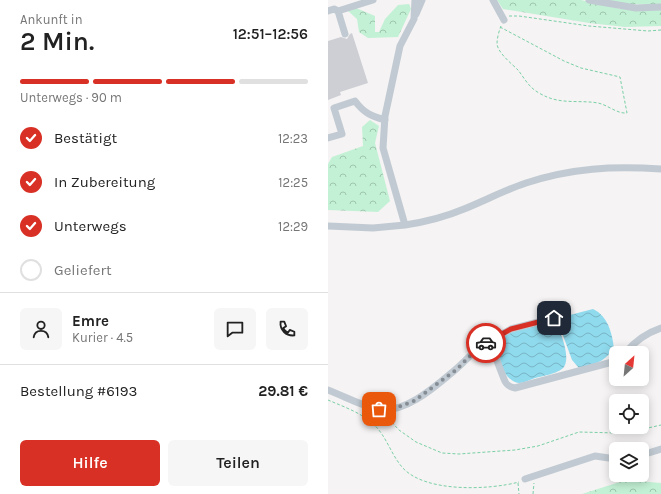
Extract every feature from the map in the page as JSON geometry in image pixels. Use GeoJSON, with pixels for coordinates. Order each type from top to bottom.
{"type":"FeatureCollection","features":[{"type":"Feature","properties":{"kind":"lane"},"geometry":{"type":"LineString","coordinates":[[328,11],[334,9],[338,11],[373,0]]}},
{"type":"Feature","properties":{"kind":"lane"},"geometry":{"type":"LineString","coordinates":[[414,19],[415,0]]}},
{"type":"Feature","properties":{"kind":"lane"},"geometry":{"type":"LineString","coordinates":[[405,224],[383,148],[385,120],[400,46],[422,0]]}},
{"type":"Feature","properties":{"kind":"lane"},"geometry":{"type":"LineString","coordinates":[[493,0],[504,20]]}},
{"type":"Feature","properties":{"kind":"lane"},"geometry":{"type":"LineString","coordinates":[[588,0],[636,8],[661,7]]}},
{"type":"Feature","properties":{"kind":"lane"},"geometry":{"type":"LineString","coordinates":[[338,11],[345,34]]}},
{"type":"Feature","properties":{"kind":"lane"},"geometry":{"type":"LineString","coordinates":[[328,138],[342,134],[334,108],[355,101],[361,109],[372,117],[385,120]]}},
{"type":"Feature","properties":{"kind":"lane"},"geometry":{"type":"LineString","coordinates":[[328,226],[373,228],[424,222],[463,210],[525,184],[580,170],[607,167],[661,169]]}},
{"type":"Feature","properties":{"kind":"lane"},"geometry":{"type":"LineString","coordinates":[[328,390],[379,409],[396,408],[414,401],[456,370],[479,347],[486,343],[511,329],[554,318]]}},
{"type":"Feature","properties":{"kind":"lane"},"geometry":{"type":"LineString","coordinates":[[631,346],[634,342],[653,330],[661,328]]}},
{"type":"Feature","properties":{"kind":"lane"},"geometry":{"type":"LineString","coordinates":[[486,343],[492,348],[506,384],[515,388],[609,363]]}},
{"type":"Feature","properties":{"kind":"lane"},"geometry":{"type":"LineString","coordinates":[[649,453],[661,450]]}},
{"type":"Feature","properties":{"kind":"lane"},"geometry":{"type":"LineString","coordinates":[[525,479],[595,456],[609,458]]}},
{"type":"Feature","properties":{"kind":"path"},"geometry":{"type":"LineString","coordinates":[[500,27],[564,61],[581,68],[620,77],[627,113],[601,104],[564,101],[547,97],[531,87],[518,70],[505,57],[497,45],[500,27],[508,16],[519,16],[589,26],[648,31],[661,30]]}},
{"type":"Feature","properties":{"kind":"path"},"geometry":{"type":"LineString","coordinates":[[328,400],[354,411],[371,421],[382,433],[402,466],[413,476],[441,485],[471,487],[499,487],[525,479]]}},
{"type":"Feature","properties":{"kind":"path"},"geometry":{"type":"LineString","coordinates":[[379,409],[399,430],[416,442],[442,453],[459,454],[515,450],[538,446],[579,432],[616,433],[635,431],[661,425]]}},
{"type":"Feature","properties":{"kind":"path"},"geometry":{"type":"LineString","coordinates":[[533,494],[535,475]]}},
{"type":"Feature","properties":{"kind":"path"},"geometry":{"type":"LineString","coordinates":[[518,482],[519,494]]}},
{"type":"Feature","properties":{"kind":"green space"},"geometry":{"type":"Polygon","coordinates":[[[497,0],[581,0],[621,9],[661,10],[661,26],[625,27],[589,23],[503,9],[497,0]]]}},
{"type":"Feature","properties":{"kind":"green space"},"geometry":{"type":"Polygon","coordinates":[[[601,0],[661,0],[661,5],[630,4],[601,0]]]}},
{"type":"Feature","properties":{"kind":"green space"},"geometry":{"type":"Polygon","coordinates":[[[409,4],[411,9],[398,37],[368,38],[359,32],[357,19],[347,10],[356,8],[375,16],[375,32],[379,32],[385,19],[398,5],[409,4]]]}},
{"type":"Feature","properties":{"kind":"green space"},"geometry":{"type":"Polygon","coordinates":[[[370,120],[379,126],[375,143],[390,201],[378,212],[328,210],[328,164],[332,157],[363,146],[362,127],[370,120]]]}},
{"type":"Feature","properties":{"kind":"green space"},"geometry":{"type":"Polygon","coordinates":[[[620,482],[661,483],[661,494],[582,494],[620,482]]]}},
{"type":"Feature","properties":{"kind":"water"},"geometry":{"type":"Polygon","coordinates":[[[593,309],[598,312],[606,320],[612,337],[614,346],[609,346],[609,354],[607,356],[599,362],[579,368],[572,360],[561,330],[566,316],[593,309]]]}},
{"type":"Feature","properties":{"kind":"water"},"geometry":{"type":"Polygon","coordinates":[[[550,323],[557,326],[561,335],[566,354],[565,365],[562,369],[549,375],[522,383],[517,383],[510,379],[505,374],[500,361],[500,348],[504,336],[515,330],[550,323]]]}},
{"type":"Feature","properties":{"kind":"building"},"geometry":{"type":"Polygon","coordinates":[[[352,33],[368,83],[340,92],[341,95],[328,100],[328,41],[341,37],[347,39],[352,33]]]}},
{"type":"Feature","properties":{"kind":"way so far"},"geometry":{"type":"LineString","coordinates":[[379,409],[396,408],[414,401],[456,370],[479,347],[486,343]]}},
{"type":"Feature","properties":{"kind":"route"},"geometry":{"type":"LineString","coordinates":[[486,343],[511,329],[554,318]]}}]}
